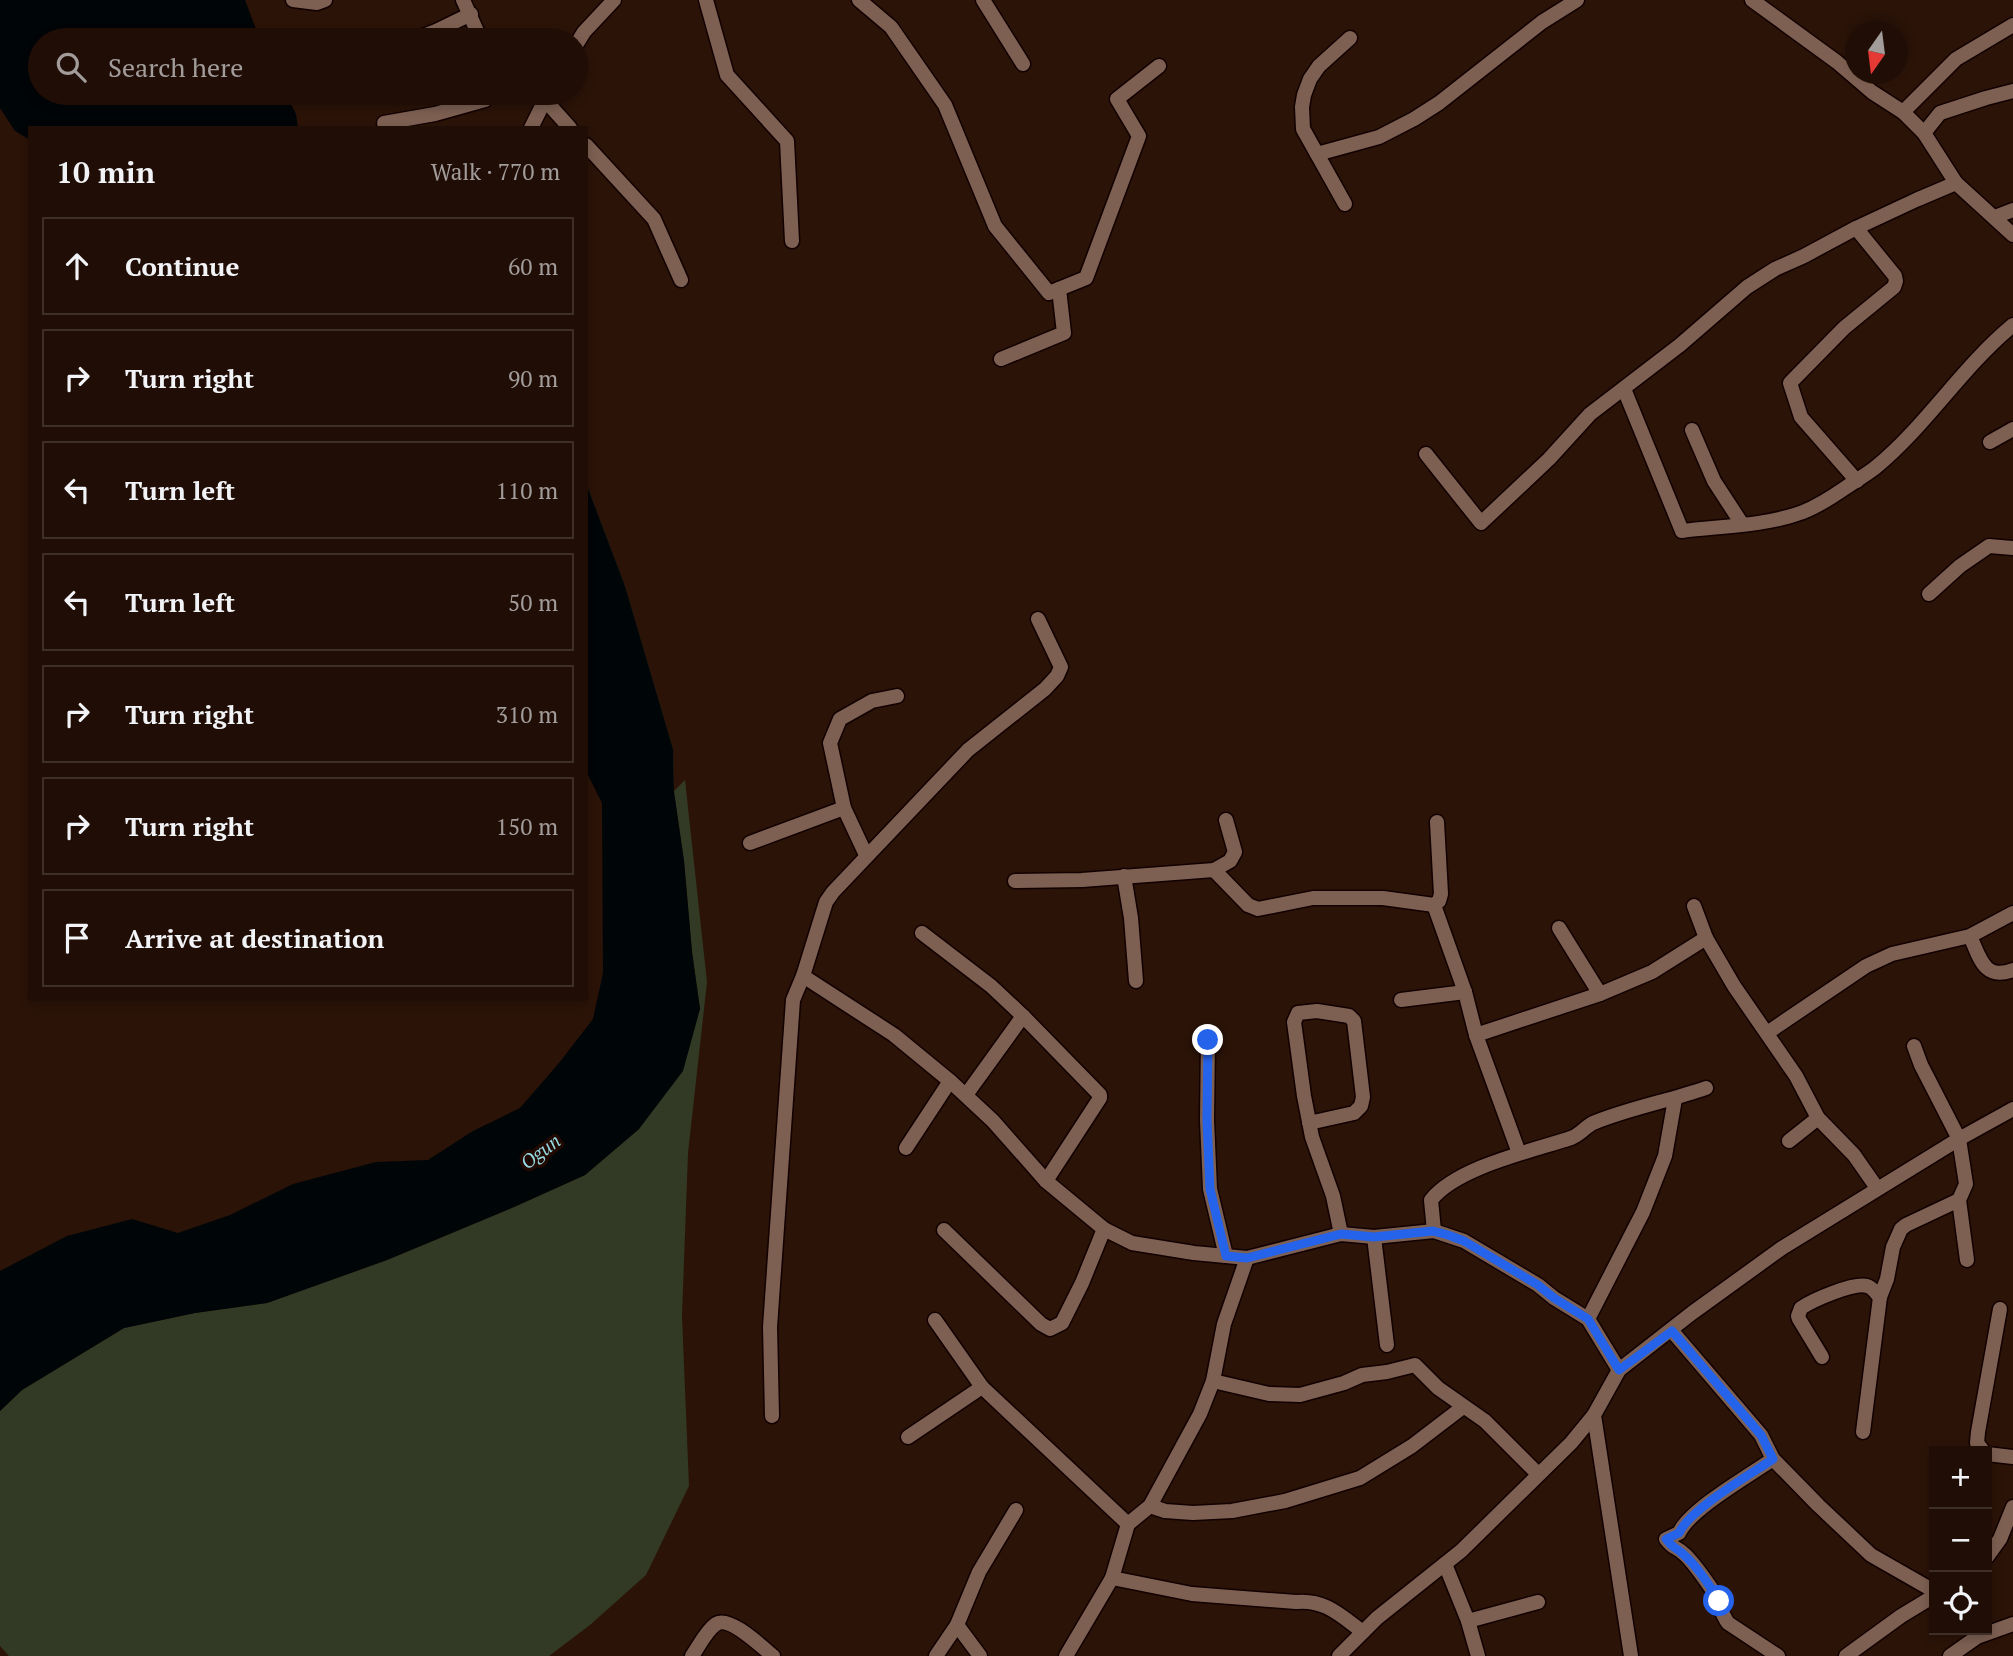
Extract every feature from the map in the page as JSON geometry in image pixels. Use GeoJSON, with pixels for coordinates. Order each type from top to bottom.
{"type":"FeatureCollection","features":[{"type":"Feature","properties":{"kind":"street"},"geometry":{"type":"LineString","coordinates":[[293,0],[317,3],[325,0]]}},
{"type":"Feature","properties":{"kind":"street"},"geometry":{"type":"LineString","coordinates":[[463,0],[477,28]]}},
{"type":"Feature","properties":{"kind":"street"},"geometry":{"type":"LineString","coordinates":[[588,28],[614,0]]}},
{"type":"Feature","properties":{"kind":"street"},"geometry":{"type":"LineString","coordinates":[[706,0],[727,75],[787,141],[792,241]]}},
{"type":"Feature","properties":{"kind":"street"},"geometry":{"type":"LineString","coordinates":[[859,0],[891,27],[945,105],[995,226],[1049,293],[1086,278],[1139,136],[1117,99],[1159,66]]}},
{"type":"Feature","properties":{"kind":"street"},"geometry":{"type":"LineString","coordinates":[[983,0],[1023,64]]}},
{"type":"Feature","properties":{"kind":"street"},"geometry":{"type":"LineString","coordinates":[[1317,154],[1379,137],[1414,119],[1439,103],[1542,22],[1577,0]]}},
{"type":"Feature","properties":{"kind":"street"},"geometry":{"type":"LineString","coordinates":[[1752,0],[1837,62],[1872,92],[1903,112],[1924,133],[1956,183],[2013,235]]}},
{"type":"Feature","properties":{"kind":"street"},"geometry":{"type":"LineString","coordinates":[[442,28],[471,13]]}},
{"type":"Feature","properties":{"kind":"street"},"geometry":{"type":"LineString","coordinates":[[1903,112],[1956,59],[2013,25]]}},
{"type":"Feature","properties":{"kind":"street"},"geometry":{"type":"LineString","coordinates":[[1345,204],[1303,128],[1302,107],[1310,79],[1319,66],[1350,38]]}},
{"type":"Feature","properties":{"kind":"street"},"geometry":{"type":"LineString","coordinates":[[1924,133],[1940,113],[2013,91]]}},
{"type":"Feature","properties":{"kind":"street"},"geometry":{"type":"LineString","coordinates":[[384,123],[467,105]]}},
{"type":"Feature","properties":{"kind":"street"},"geometry":{"type":"LineString","coordinates":[[532,126],[539,105]]}},
{"type":"Feature","properties":{"kind":"street"},"geometry":{"type":"LineString","coordinates":[[550,105],[568,126]]}},
{"type":"Feature","properties":{"kind":"street"},"geometry":{"type":"LineString","coordinates":[[588,147],[654,219],[681,280]]}},
{"type":"Feature","properties":{"kind":"street"},"geometry":{"type":"LineString","coordinates":[[1426,454],[1481,523],[1549,459],[1590,414],[1680,345],[1747,287],[1775,269],[1856,228],[1956,183]]}},
{"type":"Feature","properties":{"kind":"street"},"geometry":{"type":"LineString","coordinates":[[1995,217],[2013,210]]}},
{"type":"Feature","properties":{"kind":"street"},"geometry":{"type":"LineString","coordinates":[[1856,228],[1895,276],[1894,287],[1844,328],[1790,383],[1801,416],[1857,481]]}},
{"type":"Feature","properties":{"kind":"street"},"geometry":{"type":"LineString","coordinates":[[1002,359],[1064,333],[1059,289]]}},
{"type":"Feature","properties":{"kind":"street"},"geometry":{"type":"LineString","coordinates":[[1624,389],[1682,531],[1775,520],[1803,512],[1825,501],[1875,468],[1902,444],[1981,356],[2013,325]]}},
{"type":"Feature","properties":{"kind":"street"},"geometry":{"type":"LineString","coordinates":[[1990,442],[2013,429]]}},
{"type":"Feature","properties":{"kind":"street"},"geometry":{"type":"LineString","coordinates":[[1692,430],[1714,481],[1742,524]]}},
{"type":"Feature","properties":{"kind":"street"},"geometry":{"type":"LineString","coordinates":[[1929,594],[1960,566],[1989,546],[2013,548]]}},
{"type":"Feature","properties":{"kind":"street"},"geometry":{"type":"LineString","coordinates":[[772,1416],[770,1327],[793,1000],[825,902],[866,855],[968,750],[1045,689],[1057,676],[1061,667],[1038,619]]}},
{"type":"Feature","properties":{"kind":"street"},"geometry":{"type":"LineString","coordinates":[[866,855],[844,808],[830,743],[840,719],[872,701],[897,696]]}},
{"type":"Feature","properties":{"kind":"street"},"geometry":{"type":"LineString","coordinates":[[750,843],[844,808]]}},
{"type":"Feature","properties":{"kind":"street"},"geometry":{"type":"LineString","coordinates":[[1015,881],[1083,880],[1214,870],[1230,861],[1235,852],[1226,820]]}},
{"type":"Feature","properties":{"kind":"street"},"geometry":{"type":"LineString","coordinates":[[1214,870],[1248,905],[1258,909],[1313,898],[1383,898],[1434,905],[1441,894],[1437,822]]}},
{"type":"Feature","properties":{"kind":"street"},"geometry":{"type":"LineString","coordinates":[[1124,876],[1131,918],[1136,981]]}},
{"type":"Feature","properties":{"kind":"street"},"geometry":{"type":"LineString","coordinates":[[1434,905],[1465,992],[1476,1035],[1519,1153]]}},
{"type":"Feature","properties":{"kind":"street"},"geometry":{"type":"LineString","coordinates":[[1694,906],[1706,938],[1734,986],[1797,1076],[1818,1118],[1854,1155],[1877,1188]]}},
{"type":"Feature","properties":{"kind":"street"},"geometry":{"type":"LineString","coordinates":[[1767,1033],[1866,966],[1892,954],[1970,936],[2013,913]]}},
{"type":"Feature","properties":{"kind":"street"},"geometry":{"type":"LineString","coordinates":[[1559,928],[1600,993]]}},
{"type":"Feature","properties":{"kind":"street"},"geometry":{"type":"LineString","coordinates":[[922,933],[991,986],[1100,1095],[1046,1181]]}},
{"type":"Feature","properties":{"kind":"street"},"geometry":{"type":"LineString","coordinates":[[1970,936],[1980,960],[1993,973],[1999,975],[2013,970]]}},
{"type":"Feature","properties":{"kind":"street"},"geometry":{"type":"LineString","coordinates":[[1476,1035],[1600,993],[1652,972],[1706,938]]}},
{"type":"Feature","properties":{"kind":"street"},"geometry":{"type":"LineString","coordinates":[[803,976],[894,1035],[966,1095],[1046,1181],[1104,1229],[1132,1243],[1247,1258],[1341,1234],[1374,1237],[1433,1231],[1464,1241],[1538,1285],[1563,1305],[1588,1319],[1619,1370]]}},
{"type":"Feature","properties":{"kind":"street"},"geometry":{"type":"LineString","coordinates":[[1401,1000],[1465,992]]}},
{"type":"Feature","properties":{"kind":"street"},"geometry":{"type":"LineString","coordinates":[[1309,1124],[1354,1113],[1361,1106],[1363,1097],[1354,1021],[1349,1016],[1317,1011],[1298,1013],[1295,1018],[1309,1124],[1333,1196],[1341,1234]]}},
{"type":"Feature","properties":{"kind":"street"},"geometry":{"type":"LineString","coordinates":[[966,1095],[1023,1016]]}},
{"type":"Feature","properties":{"kind":"street"},"geometry":{"type":"LineString","coordinates":[[1208,1040],[1210,1189],[1226,1256]]}},
{"type":"Feature","properties":{"kind":"street"},"geometry":{"type":"LineString","coordinates":[[1914,1046],[1921,1066],[1959,1139],[1966,1184],[1959,1200],[1967,1260]]}},
{"type":"Feature","properties":{"kind":"street"},"geometry":{"type":"LineString","coordinates":[[906,1148],[950,1081]]}},
{"type":"Feature","properties":{"kind":"street"},"geometry":{"type":"LineString","coordinates":[[1433,1231],[1431,1200],[1438,1190],[1474,1171],[1519,1153],[1575,1137],[1593,1123],[1706,1088]]}},
{"type":"Feature","properties":{"kind":"street"},"geometry":{"type":"LineString","coordinates":[[1588,1319],[1643,1212],[1665,1156],[1675,1098]]}},
{"type":"Feature","properties":{"kind":"street"},"geometry":{"type":"LineString","coordinates":[[1339,1656],[1377,1618],[1461,1551],[1570,1443],[1594,1415],[1619,1370],[1782,1248],[1877,1188],[2013,1109]]}},
{"type":"Feature","properties":{"kind":"street"},"geometry":{"type":"LineString","coordinates":[[1789,1141],[1818,1118]]}},
{"type":"Feature","properties":{"kind":"street"},"geometry":{"type":"LineString","coordinates":[[1863,1432],[1880,1297],[1887,1279],[1893,1247],[1901,1228],[1959,1200]]}},
{"type":"Feature","properties":{"kind":"street"},"geometry":{"type":"LineString","coordinates":[[944,1230],[1041,1324],[1050,1329],[1062,1323],[1104,1229]]}},
{"type":"Feature","properties":{"kind":"street"},"geometry":{"type":"LineString","coordinates":[[1374,1237],[1387,1346]]}},
{"type":"Feature","properties":{"kind":"street"},"geometry":{"type":"LineString","coordinates":[[1066,1656],[1112,1578],[1128,1524],[1150,1506],[1200,1414],[1213,1381],[1224,1324],[1247,1258]]}},
{"type":"Feature","properties":{"kind":"street"},"geometry":{"type":"LineString","coordinates":[[1822,1357],[1799,1320],[1801,1308],[1837,1291],[1864,1285],[1880,1297]]}},
{"type":"Feature","properties":{"kind":"street"},"geometry":{"type":"LineString","coordinates":[[1979,1446],[1978,1432],[2000,1309]]}},
{"type":"Feature","properties":{"kind":"street"},"geometry":{"type":"LineString","coordinates":[[935,1320],[982,1387],[1128,1524]]}},
{"type":"Feature","properties":{"kind":"street"},"geometry":{"type":"LineString","coordinates":[[1672,1331],[1761,1435],[1773,1459],[1871,1555],[1929,1591]]}},
{"type":"Feature","properties":{"kind":"street"},"geometry":{"type":"LineString","coordinates":[[1213,1381],[1269,1394],[1300,1395],[1362,1375],[1415,1365],[1438,1388],[1485,1421],[1538,1474]]}},
{"type":"Feature","properties":{"kind":"street"},"geometry":{"type":"LineString","coordinates":[[908,1437],[982,1387]]}},
{"type":"Feature","properties":{"kind":"street"},"geometry":{"type":"LineString","coordinates":[[1150,1506],[1165,1511],[1193,1513],[1232,1511],[1285,1501],[1360,1478],[1412,1446],[1463,1407]]}},
{"type":"Feature","properties":{"kind":"street"},"geometry":{"type":"LineString","coordinates":[[1594,1415],[1631,1656]]}},
{"type":"Feature","properties":{"kind":"street"},"geometry":{"type":"LineString","coordinates":[[1992,1454],[2013,1457]]}},
{"type":"Feature","properties":{"kind":"street"},"geometry":{"type":"LineString","coordinates":[[1773,1459],[1701,1509],[1682,1526],[1679,1533],[1666,1539],[1672,1548],[1682,1552],[1711,1588],[1728,1623],[1779,1656]]}},
{"type":"Feature","properties":{"kind":"street"},"geometry":{"type":"LineString","coordinates":[[1992,1550],[2013,1507]]}},
{"type":"Feature","properties":{"kind":"street"},"geometry":{"type":"LineString","coordinates":[[936,1656],[957,1625],[979,1572],[1016,1510]]}},
{"type":"Feature","properties":{"kind":"street"},"geometry":{"type":"LineString","coordinates":[[1445,1564],[1468,1621],[1478,1656]]}},
{"type":"Feature","properties":{"kind":"street"},"geometry":{"type":"LineString","coordinates":[[1112,1578],[1192,1594],[1296,1602],[1310,1600],[1320,1603],[1363,1632]]}},
{"type":"Feature","properties":{"kind":"street"},"geometry":{"type":"LineString","coordinates":[[1846,1656],[1929,1597]]}},
{"type":"Feature","properties":{"kind":"street"},"geometry":{"type":"LineString","coordinates":[[1468,1621],[1538,1602]]}},
{"type":"Feature","properties":{"kind":"street"},"geometry":{"type":"LineString","coordinates":[[692,1656],[714,1625],[721,1622],[730,1623],[773,1656]]}},
{"type":"Feature","properties":{"kind":"street"},"geometry":{"type":"LineString","coordinates":[[1950,1656],[1977,1637],[2013,1624]]}},
{"type":"Feature","properties":{"kind":"street"},"geometry":{"type":"LineString","coordinates":[[957,1625],[979,1656]]}},
{"type":"Feature","properties":{"kind":"green space"},"geometry":{"type":"Polygon","coordinates":[[[588,488],[625,586],[673,749],[674,791],[685,780],[707,982],[688,1153],[682,1316],[689,1486],[646,1575],[590,1625],[549,1656],[9,1656],[0,1646],[0,1411],[22,1390],[124,1328],[195,1313],[267,1303],[387,1260],[514,1207],[585,1175],[639,1129],[700,1009],[674,792],[588,651],[588,488]]]}},
{"type":"Feature","properties":{"kind":"water"},"geometry":{"type":"Polygon","coordinates":[[[0,0],[245,0],[256,28],[28,28],[28,105],[291,105],[298,126],[28,126],[28,139],[15,131],[0,108],[0,0]]]}},
{"type":"Feature","properties":{"kind":"water","name":"Ogun"},"geometry":{"type":"Polygon","coordinates":[[[588,488],[625,586],[673,749],[674,792],[700,1009],[683,1071],[639,1129],[585,1175],[387,1260],[267,1303],[195,1313],[124,1328],[22,1390],[0,1411],[0,1271],[67,1236],[132,1219],[178,1233],[230,1215],[293,1184],[376,1162],[428,1160],[473,1131],[520,1108],[593,1019],[603,973],[602,803],[588,775],[588,488]]]}},
{"type":"Feature","properties":{"kind":"route"},"geometry":{"type":"LineString","coordinates":[[1208,1040],[1210,1189],[1226,1256],[1247,1258],[1341,1234],[1374,1237],[1433,1231],[1464,1241],[1538,1285],[1588,1319],[1619,1370],[1672,1331],[1761,1435],[1773,1459],[1701,1509],[1682,1526],[1679,1533],[1666,1539],[1672,1548],[1682,1552],[1719,1601]]}}]}
